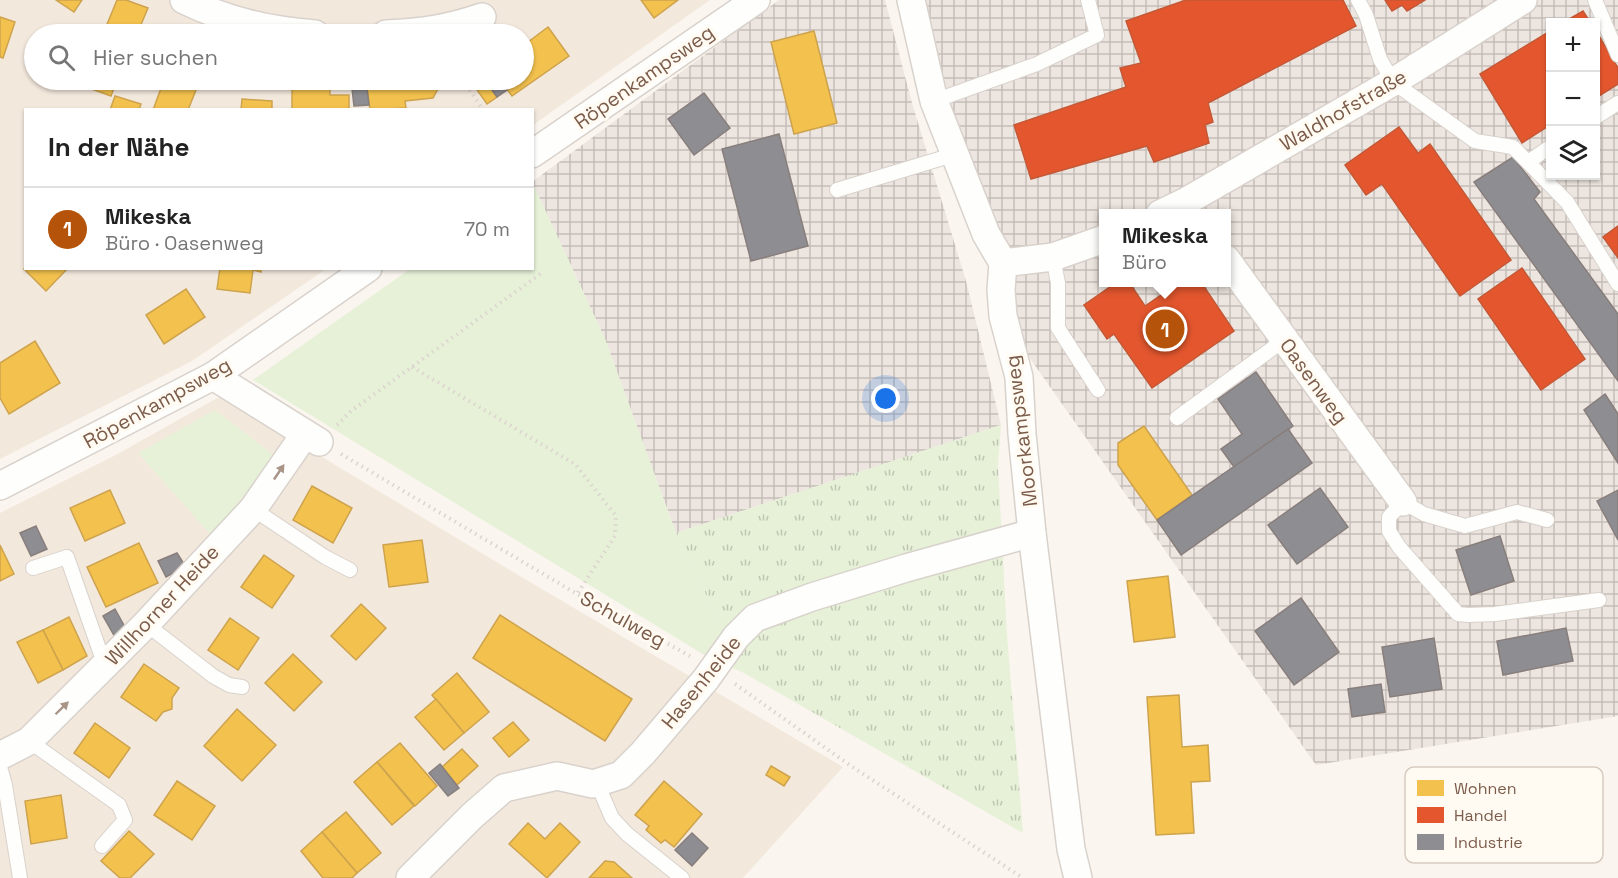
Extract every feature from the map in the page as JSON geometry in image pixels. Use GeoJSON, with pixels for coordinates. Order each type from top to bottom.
{"type":"FeatureCollection","features":[{"type":"Feature","properties":{"kind":"street"},"geometry":{"type":"LineString","coordinates":[[184,0],[217,16],[249,24]]}},
{"type":"Feature","properties":{"kind":"street","name":"Röpenkampsweg"},"geometry":{"type":"LineString","coordinates":[[534,153],[756,0]]}},
{"type":"Feature","properties":{"kind":"street"},"geometry":{"type":"LineString","coordinates":[[911,0],[933,101],[986,234],[1003,263],[1053,257],[1099,241]]}},
{"type":"Feature","properties":{"kind":"street","name":"Waldhofstraße"},"geometry":{"type":"LineString","coordinates":[[1190,208],[1523,0]]}},
{"type":"Feature","properties":{"kind":"street"},"geometry":{"type":"LineString","coordinates":[[458,24],[482,17]]}},
{"type":"Feature","properties":{"kind":"street","name":"Moorkampsweg"},"geometry":{"type":"LineString","coordinates":[[1003,263],[1001,290],[1003,316],[1019,377],[1032,533],[1071,849],[1078,878]]}},
{"type":"Feature","properties":{"kind":"street","name":"Oasenweg"},"geometry":{"type":"LineString","coordinates":[[1231,266],[1403,502]]}},
{"type":"Feature","properties":{"kind":"street","name":"Röpenkampsweg"},"geometry":{"type":"LineString","coordinates":[[0,486],[213,376],[365,270]]}},
{"type":"Feature","properties":{"kind":"street"},"geometry":{"type":"LineString","coordinates":[[213,376],[312,438]]}},
{"type":"Feature","properties":{"kind":"street","name":"Willhorner Heide"},"geometry":{"type":"LineString","coordinates":[[0,756],[29,741],[105,666],[253,509],[312,438]]}},
{"type":"Feature","properties":{"kind":"street","name":"Hasenheide"},"geometry":{"type":"LineString","coordinates":[[597,783],[621,775],[643,753],[736,638],[755,618],[812,597],[906,568],[1032,533]]}},
{"type":"Feature","properties":{"kind":"street"},"geometry":{"type":"LineString","coordinates":[[410,878],[472,816],[504,788],[557,776],[597,783]]}},
{"type":"Feature","properties":{"kind":"lane"},"geometry":{"type":"LineString","coordinates":[[933,101],[1037,64],[1097,35],[1088,0]]}},
{"type":"Feature","properties":{"kind":"lane"},"geometry":{"type":"LineString","coordinates":[[1358,0],[1366,15],[1380,59],[1393,82],[1475,141],[1514,147],[1567,202],[1618,284]]}},
{"type":"Feature","properties":{"kind":"lane"},"geometry":{"type":"LineString","coordinates":[[1595,0],[1618,55]]}},
{"type":"Feature","properties":{"kind":"lane"},"geometry":{"type":"LineString","coordinates":[[1600,114],[1618,103]]}},
{"type":"Feature","properties":{"kind":"lane"},"geometry":{"type":"LineString","coordinates":[[1528,162],[1546,150]]}},
{"type":"Feature","properties":{"kind":"lane"},"geometry":{"type":"LineString","coordinates":[[837,190],[956,154]]}},
{"type":"Feature","properties":{"kind":"lane"},"geometry":{"type":"LineString","coordinates":[[1053,257],[1058,283],[1058,328],[1098,390]]}},
{"type":"Feature","properties":{"kind":"lane"},"geometry":{"type":"LineString","coordinates":[[1177,418],[1284,340]]}},
{"type":"Feature","properties":{"kind":"lane"},"geometry":{"type":"LineString","coordinates":[[1547,520],[1517,512],[1466,526],[1424,514],[1403,502],[1389,517],[1389,531],[1399,547],[1458,614],[1496,614],[1599,600]]}},
{"type":"Feature","properties":{"kind":"lane"},"geometry":{"type":"LineString","coordinates":[[253,509],[325,557],[350,570]]}},
{"type":"Feature","properties":{"kind":"lane"},"geometry":{"type":"LineString","coordinates":[[33,568],[67,557],[105,666]]}},
{"type":"Feature","properties":{"kind":"lane"},"geometry":{"type":"LineString","coordinates":[[146,624],[213,676],[229,685],[242,687]]}},
{"type":"Feature","properties":{"kind":"lane"},"geometry":{"type":"LineString","coordinates":[[29,741],[119,806],[125,820],[102,846]]}},
{"type":"Feature","properties":{"kind":"lane"},"geometry":{"type":"LineString","coordinates":[[0,766],[20,878]]}},
{"type":"Feature","properties":{"kind":"lane"},"geometry":{"type":"LineString","coordinates":[[597,783],[612,818],[627,834],[682,878]]}},
{"type":"Feature","properties":{"kind":"path"},"geometry":{"type":"LineString","coordinates":[[470,90],[482,108]]}},
{"type":"Feature","properties":{"kind":"path"},"geometry":{"type":"LineString","coordinates":[[312,438],[543,272]]}},
{"type":"Feature","properties":{"kind":"path"},"geometry":{"type":"LineString","coordinates":[[412,368],[575,464],[616,516],[615,536],[577,594]]}},
{"type":"Feature","properties":{"kind":"path","name":"Schulweg"},"geometry":{"type":"LineString","coordinates":[[312,438],[577,594],[713,669],[851,766],[1023,878]]}},
{"type":"Feature","properties":{"kind":"shaded area"},"geometry":{"type":"Polygon","coordinates":[[[0,0],[710,0],[534,124],[534,108],[24,108],[24,270],[325,270],[192,361],[0,459],[0,0]]]}},
{"type":"Feature","properties":{"kind":"shaded area"},"geometry":{"type":"Polygon","coordinates":[[[779,0],[885,0],[912,103],[966,281],[1001,425],[676,533],[605,339],[534,186],[534,181],[779,0]]]}},
{"type":"Feature","properties":{"kind":"shaded area"},"geometry":{"type":"Polygon","coordinates":[[[924,0],[1618,0],[1618,716],[1316,765],[1022,347],[938,68],[924,0]]]}},
{"type":"Feature","properties":{"kind":"shaded area"},"geometry":{"type":"Polygon","coordinates":[[[221,396],[843,767],[743,878],[0,878],[0,513],[114,456],[221,396]]]}},
{"type":"Feature","properties":{"kind":"green space"},"geometry":{"type":"Polygon","coordinates":[[[534,186],[605,339],[676,533],[744,673],[706,656],[253,380],[409,270],[534,270],[534,186]]]}},
{"type":"Feature","properties":{"kind":"green space"},"geometry":{"type":"Polygon","coordinates":[[[215,410],[275,456],[212,536],[138,453],[215,410]]]}},
{"type":"Feature","properties":{"kind":"green space"},"geometry":{"type":"Polygon","coordinates":[[[1001,425],[998,466],[1007,635],[1023,833],[744,673],[676,533],[1001,425]]]}},
{"type":"Feature","properties":{"kind":"building: Wohnen"},"geometry":{"type":"Polygon","coordinates":[[[56,0],[82,0],[74,12],[56,0]]]}},
{"type":"Feature","properties":{"kind":"building: Wohnen"},"geometry":{"type":"Polygon","coordinates":[[[117,0],[126,0],[148,8],[141,24],[107,24],[117,0]]]}},
{"type":"Feature","properties":{"kind":"building: Wohnen"},"geometry":{"type":"Polygon","coordinates":[[[641,0],[678,0],[654,18],[641,0]]]}},
{"type":"Feature","properties":{"kind":"building: Wohnen"},"geometry":{"type":"Polygon","coordinates":[[[0,17],[15,22],[3,58],[0,57],[0,17]]]}},
{"type":"Feature","properties":{"kind":"building: Wohnen"},"geometry":{"type":"Polygon","coordinates":[[[548,27],[569,56],[534,81],[534,38],[548,27]]]}},
{"type":"Feature","properties":{"kind":"building: Wohnen"},"geometry":{"type":"Polygon","coordinates":[[[814,31],[837,123],[794,134],[771,42],[814,31]]]}},
{"type":"Feature","properties":{"kind":"building: Wohnen"},"geometry":{"type":"Polygon","coordinates":[[[94,90],[113,90],[111,96],[94,90]]]}},
{"type":"Feature","properties":{"kind":"building: Wohnen"},"geometry":{"type":"Polygon","coordinates":[[[160,90],[196,90],[189,108],[154,108],[160,90]]]}},
{"type":"Feature","properties":{"kind":"building: Wohnen"},"geometry":{"type":"Polygon","coordinates":[[[292,90],[330,90],[330,95],[349,95],[349,108],[292,108],[292,90]]]}},
{"type":"Feature","properties":{"kind":"building: Wohnen"},"geometry":{"type":"Polygon","coordinates":[[[367,90],[437,90],[433,98],[405,101],[406,108],[370,108],[367,90]]]}},
{"type":"Feature","properties":{"kind":"building: Wohnen"},"geometry":{"type":"Polygon","coordinates":[[[477,90],[492,90],[497,97],[487,104],[477,90]]]}},
{"type":"Feature","properties":{"kind":"building: Wohnen"},"geometry":{"type":"Polygon","coordinates":[[[508,90],[521,90],[512,96],[508,90]]]}},
{"type":"Feature","properties":{"kind":"building: Wohnen"},"geometry":{"type":"Polygon","coordinates":[[[115,96],[141,104],[140,108],[111,108],[115,96]]]}},
{"type":"Feature","properties":{"kind":"building: Wohnen"},"geometry":{"type":"Polygon","coordinates":[[[242,99],[272,101],[272,108],[241,108],[242,99]]]}},
{"type":"Feature","properties":{"kind":"building: Wohnen"},"geometry":{"type":"Polygon","coordinates":[[[25,270],[66,270],[46,291],[25,270]]]}},
{"type":"Feature","properties":{"kind":"building: Wohnen"},"geometry":{"type":"Polygon","coordinates":[[[220,270],[253,270],[250,293],[217,289],[220,270]]]}},
{"type":"Feature","properties":{"kind":"building: Wohnen"},"geometry":{"type":"Polygon","coordinates":[[[186,289],[205,317],[164,344],[146,315],[186,289]]]}},
{"type":"Feature","properties":{"kind":"building: Wohnen"},"geometry":{"type":"Polygon","coordinates":[[[35,341],[60,383],[9,414],[0,398],[0,363],[35,341]]]}},
{"type":"Feature","properties":{"kind":"building: Wohnen"},"geometry":{"type":"Polygon","coordinates":[[[1144,426],[1192,495],[1157,520],[1118,465],[1118,443],[1144,426]]]}},
{"type":"Feature","properties":{"kind":"building: Wohnen"},"geometry":{"type":"Polygon","coordinates":[[[312,486],[352,508],[333,543],[293,520],[312,486]]]}},
{"type":"Feature","properties":{"kind":"building: Wohnen"},"geometry":{"type":"Polygon","coordinates":[[[110,490],[125,523],[85,541],[70,508],[110,490]]]}},
{"type":"Feature","properties":{"kind":"building: Wohnen"},"geometry":{"type":"Polygon","coordinates":[[[422,540],[428,582],[389,587],[383,545],[422,540]]]}},
{"type":"Feature","properties":{"kind":"building: Wohnen"},"geometry":{"type":"Polygon","coordinates":[[[139,543],[158,583],[106,607],[87,567],[139,543]]]}},
{"type":"Feature","properties":{"kind":"building: Wohnen"},"geometry":{"type":"Polygon","coordinates":[[[0,545],[14,574],[0,581],[0,545]]]}},
{"type":"Feature","properties":{"kind":"building: Wohnen"},"geometry":{"type":"Polygon","coordinates":[[[264,555],[294,576],[272,608],[241,587],[264,555]]]}},
{"type":"Feature","properties":{"kind":"building: Wohnen"},"geometry":{"type":"Polygon","coordinates":[[[1168,576],[1175,637],[1134,642],[1127,581],[1168,576]]]}},
{"type":"Feature","properties":{"kind":"building: Wohnen"},"geometry":{"type":"Polygon","coordinates":[[[361,604],[386,628],[356,660],[331,636],[361,604]]]}},
{"type":"Feature","properties":{"kind":"building: Wohnen"},"geometry":{"type":"Polygon","coordinates":[[[500,615],[632,699],[605,741],[473,658],[500,615]]]}},
{"type":"Feature","properties":{"kind":"building: Wohnen"},"geometry":{"type":"Polygon","coordinates":[[[69,617],[87,656],[63,670],[43,630],[69,617]]]}},
{"type":"Feature","properties":{"kind":"building: Wohnen"},"geometry":{"type":"Polygon","coordinates":[[[230,618],[259,638],[238,670],[208,650],[230,618]]]}},
{"type":"Feature","properties":{"kind":"building: Wohnen"},"geometry":{"type":"Polygon","coordinates":[[[43,630],[63,670],[38,683],[17,642],[43,630]]]}},
{"type":"Feature","properties":{"kind":"building: Wohnen"},"geometry":{"type":"Polygon","coordinates":[[[293,654],[322,682],[294,711],[265,683],[293,654]]]}},
{"type":"Feature","properties":{"kind":"building: Wohnen"},"geometry":{"type":"Polygon","coordinates":[[[144,664],[179,688],[172,698],[172,709],[163,712],[156,721],[121,697],[144,664]]]}},
{"type":"Feature","properties":{"kind":"building: Wohnen"},"geometry":{"type":"Polygon","coordinates":[[[457,673],[489,712],[464,733],[432,695],[457,673]]]}},
{"type":"Feature","properties":{"kind":"building: Wohnen"},"geometry":{"type":"Polygon","coordinates":[[[1179,695],[1182,747],[1208,745],[1210,781],[1191,782],[1194,833],[1156,835],[1147,697],[1179,695]]]}},
{"type":"Feature","properties":{"kind":"building: Wohnen"},"geometry":{"type":"Polygon","coordinates":[[[436,699],[464,733],[444,750],[415,717],[436,699]]]}},
{"type":"Feature","properties":{"kind":"building: Wohnen"},"geometry":{"type":"Polygon","coordinates":[[[237,709],[276,745],[242,781],[204,746],[237,709]]]}},
{"type":"Feature","properties":{"kind":"building: Wohnen"},"geometry":{"type":"Polygon","coordinates":[[[513,722],[529,740],[509,757],[493,738],[513,722]]]}},
{"type":"Feature","properties":{"kind":"building: Wohnen"},"geometry":{"type":"Polygon","coordinates":[[[95,723],[130,748],[109,778],[74,753],[95,723]]]}},
{"type":"Feature","properties":{"kind":"building: Wohnen"},"geometry":{"type":"Polygon","coordinates":[[[400,743],[437,786],[415,806],[377,762],[400,743]]]}},
{"type":"Feature","properties":{"kind":"building: Wohnen"},"geometry":{"type":"Polygon","coordinates":[[[462,749],[478,766],[457,785],[442,767],[462,749]]]}},
{"type":"Feature","properties":{"kind":"building: Wohnen"},"geometry":{"type":"Polygon","coordinates":[[[377,762],[414,806],[392,825],[354,782],[377,762]]]}},
{"type":"Feature","properties":{"kind":"building: Wohnen"},"geometry":{"type":"Polygon","coordinates":[[[771,766],[790,777],[784,786],[766,775],[771,766]]]}},
{"type":"Feature","properties":{"kind":"building: Wohnen"},"geometry":{"type":"Polygon","coordinates":[[[177,781],[215,806],[192,840],[154,815],[177,781]]]}},
{"type":"Feature","properties":{"kind":"building: Wohnen"},"geometry":{"type":"Polygon","coordinates":[[[664,781],[702,814],[674,847],[665,840],[661,843],[646,830],[649,826],[635,815],[664,781]]]}},
{"type":"Feature","properties":{"kind":"building: Wohnen"},"geometry":{"type":"Polygon","coordinates":[[[61,795],[67,838],[31,844],[25,801],[61,795]]]}},
{"type":"Feature","properties":{"kind":"building: Wohnen"},"geometry":{"type":"Polygon","coordinates":[[[346,812],[381,853],[357,873],[322,832],[346,812]]]}},
{"type":"Feature","properties":{"kind":"building: Wohnen"},"geometry":{"type":"Polygon","coordinates":[[[528,823],[545,839],[560,823],[580,842],[547,878],[509,844],[528,823]]]}},
{"type":"Feature","properties":{"kind":"building: Wohnen"},"geometry":{"type":"Polygon","coordinates":[[[129,831],[154,854],[130,878],[120,878],[101,861],[129,831]]]}},
{"type":"Feature","properties":{"kind":"building: Wohnen"},"geometry":{"type":"Polygon","coordinates":[[[322,832],[357,873],[352,878],[323,878],[301,851],[322,832]]]}},
{"type":"Feature","properties":{"kind":"building: Wohnen"},"geometry":{"type":"Polygon","coordinates":[[[605,861],[614,862],[632,878],[589,878],[605,861]]]}},
{"type":"Feature","properties":{"kind":"building: Handel"},"geometry":{"type":"Polygon","coordinates":[[[1186,0],[1343,0],[1356,26],[1208,103],[1213,122],[1205,125],[1209,143],[1154,162],[1147,146],[1031,179],[1014,125],[1126,87],[1120,68],[1141,63],[1126,21],[1186,0]]]}},
{"type":"Feature","properties":{"kind":"building: Handel"},"geometry":{"type":"Polygon","coordinates":[[[1385,0],[1425,0],[1407,11],[1402,5],[1392,11],[1385,0]]]}},
{"type":"Feature","properties":{"kind":"building: Handel"},"geometry":{"type":"Polygon","coordinates":[[[1583,11],[1587,18],[1571,18],[1583,11]]]}},
{"type":"Feature","properties":{"kind":"building: Handel"},"geometry":{"type":"Polygon","coordinates":[[[1546,33],[1546,128],[1522,143],[1480,74],[1546,33]]]}},
{"type":"Feature","properties":{"kind":"building: Handel"},"geometry":{"type":"Polygon","coordinates":[[[1600,38],[1618,68],[1618,84],[1600,95],[1600,38]]]}},
{"type":"Feature","properties":{"kind":"building: Handel"},"geometry":{"type":"Polygon","coordinates":[[[1399,127],[1418,153],[1430,144],[1511,260],[1460,296],[1382,184],[1366,195],[1345,165],[1399,127]]]}},
{"type":"Feature","properties":{"kind":"building: Handel"},"geometry":{"type":"Polygon","coordinates":[[[1618,226],[1618,258],[1603,237],[1618,226]]]}},
{"type":"Feature","properties":{"kind":"building: Handel"},"geometry":{"type":"Polygon","coordinates":[[[1522,268],[1585,359],[1541,390],[1478,299],[1522,268]]]}},
{"type":"Feature","properties":{"kind":"building: Handel"},"geometry":{"type":"Polygon","coordinates":[[[1110,287],[1132,287],[1145,306],[1173,287],[1204,287],[1234,331],[1152,388],[1114,334],[1107,339],[1084,305],[1110,287]]]}},
{"type":"Feature","properties":{"kind":"building: Industrie"},"geometry":{"type":"Polygon","coordinates":[[[352,90],[367,90],[369,105],[354,106],[352,90]]]}},
{"type":"Feature","properties":{"kind":"building: Industrie"},"geometry":{"type":"Polygon","coordinates":[[[492,90],[507,90],[497,97],[492,90]]]}},
{"type":"Feature","properties":{"kind":"building: Industrie"},"geometry":{"type":"Polygon","coordinates":[[[704,93],[730,128],[694,155],[668,119],[704,93]]]}},
{"type":"Feature","properties":{"kind":"building: Industrie"},"geometry":{"type":"Polygon","coordinates":[[[779,134],[808,246],[751,261],[722,149],[779,134]]]}},
{"type":"Feature","properties":{"kind":"building: Industrie"},"geometry":{"type":"Polygon","coordinates":[[[1513,157],[1540,192],[1534,199],[1618,314],[1618,381],[1474,182],[1513,157]]]}},
{"type":"Feature","properties":{"kind":"building: Industrie"},"geometry":{"type":"Polygon","coordinates":[[[1256,372],[1293,426],[1234,467],[1221,449],[1242,434],[1218,399],[1256,372]]]}},
{"type":"Feature","properties":{"kind":"building: Industrie"},"geometry":{"type":"Polygon","coordinates":[[[1605,394],[1618,414],[1618,463],[1584,410],[1605,394]]]}},
{"type":"Feature","properties":{"kind":"building: Industrie"},"geometry":{"type":"Polygon","coordinates":[[[1288,429],[1312,463],[1181,555],[1157,520],[1288,429]]]}},
{"type":"Feature","properties":{"kind":"building: Industrie"},"geometry":{"type":"Polygon","coordinates":[[[1320,488],[1348,527],[1297,564],[1268,525],[1320,488]]]}},
{"type":"Feature","properties":{"kind":"building: Industrie"},"geometry":{"type":"Polygon","coordinates":[[[1618,490],[1618,540],[1597,501],[1618,490]]]}},
{"type":"Feature","properties":{"kind":"building: Industrie"},"geometry":{"type":"Polygon","coordinates":[[[36,526],[47,549],[31,556],[20,533],[36,526]]]}},
{"type":"Feature","properties":{"kind":"building: Industrie"},"geometry":{"type":"Polygon","coordinates":[[[1500,536],[1514,581],[1471,595],[1456,550],[1500,536]]]}},
{"type":"Feature","properties":{"kind":"building: Industrie"},"geometry":{"type":"Polygon","coordinates":[[[177,553],[184,564],[166,577],[158,561],[177,553]]]}},
{"type":"Feature","properties":{"kind":"building: Industrie"},"geometry":{"type":"Polygon","coordinates":[[[1301,598],[1339,652],[1294,685],[1255,631],[1301,598]]]}},
{"type":"Feature","properties":{"kind":"building: Industrie"},"geometry":{"type":"Polygon","coordinates":[[[115,609],[125,627],[115,637],[103,616],[115,609]]]}},
{"type":"Feature","properties":{"kind":"building: Industrie"},"geometry":{"type":"Polygon","coordinates":[[[1566,628],[1573,661],[1503,675],[1497,641],[1566,628]]]}},
{"type":"Feature","properties":{"kind":"building: Industrie"},"geometry":{"type":"Polygon","coordinates":[[[1434,638],[1442,689],[1390,697],[1382,647],[1434,638]]]}},
{"type":"Feature","properties":{"kind":"building: Industrie"},"geometry":{"type":"Polygon","coordinates":[[[1381,684],[1385,712],[1352,717],[1348,689],[1381,684]]]}},
{"type":"Feature","properties":{"kind":"building: Industrie"},"geometry":{"type":"Polygon","coordinates":[[[440,764],[459,788],[448,796],[429,773],[440,764]]]}},
{"type":"Feature","properties":{"kind":"building: Industrie"},"geometry":{"type":"Polygon","coordinates":[[[692,833],[708,848],[692,866],[675,850],[692,833]]]}},
{"type":"Feature","properties":{"kind":"place","name":"Mikeska"},"geometry":{"type":"Point","coordinates":[1165,329]}}]}
